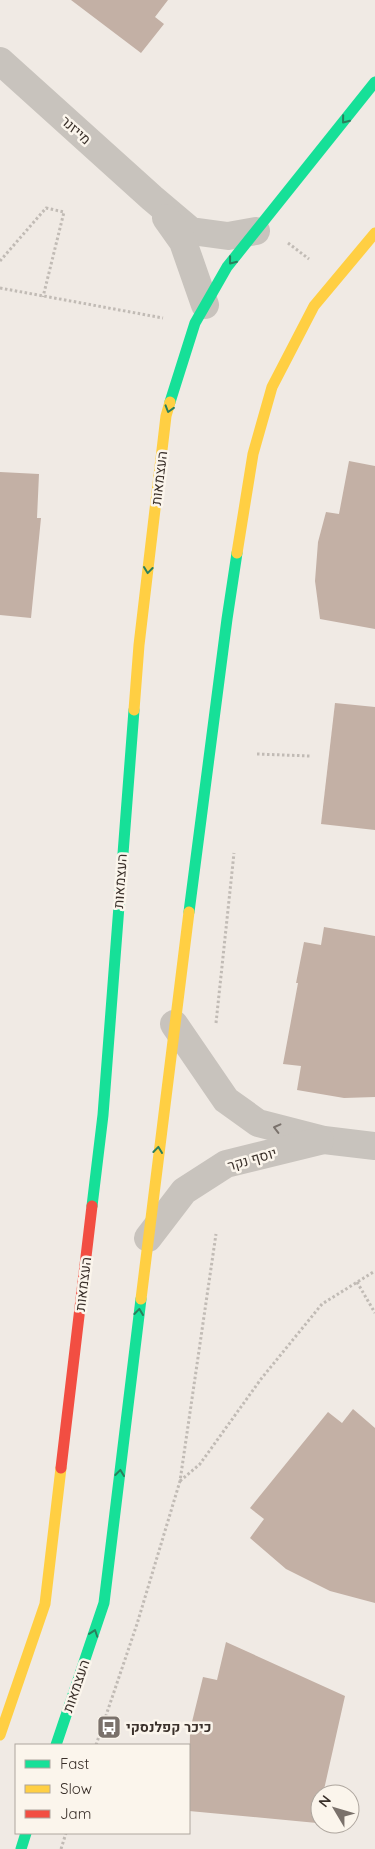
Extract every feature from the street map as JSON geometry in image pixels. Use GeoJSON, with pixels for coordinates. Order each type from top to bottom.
{"type":"FeatureCollection","features":[{"type":"Feature","properties":{"kind":"main road","name":"העצמאות"},"geometry":{"type":"LineString","coordinates":[[0,1735],[46,1604],[102,1115],[139,645],[166,416],[200,314],[227,267],[375,82]]}},
{"type":"Feature","properties":{"kind":"main road","name":"העצמאות"},"geometry":{"type":"LineString","coordinates":[[56,1744],[104,1603],[174,1024],[227,619],[253,454],[272,387],[314,306],[375,233]]}},
{"type":"Feature","properties":{"kind":"main road"},"geometry":{"type":"LineString","coordinates":[[21,1849],[26,1834]]}},
{"type":"Feature","properties":{"kind":"street","name":"מייזנר"},"geometry":{"type":"LineString","coordinates":[[0,61],[191,231],[228,236],[256,231]]}},
{"type":"Feature","properties":{"kind":"street","name":"מייזנר"},"geometry":{"type":"LineString","coordinates":[[152,198],[183,242],[200,314]]}},
{"type":"Feature","properties":{"kind":"street","name":"יוסף נקר"},"geometry":{"type":"LineString","coordinates":[[174,1024],[226,1100],[258,1123],[324,1140],[375,1146]]}},
{"type":"Feature","properties":{"kind":"street","name":"יוסף נקר"},"geometry":{"type":"LineString","coordinates":[[148,1238],[184,1191],[226,1164],[324,1140]]}},
{"type":"Feature","properties":{"kind":"path"},"geometry":{"type":"LineString","coordinates":[[0,261],[46,208],[64,212],[43,297]]}},
{"type":"Feature","properties":{"kind":"path"},"geometry":{"type":"LineString","coordinates":[[0,288],[43,297],[200,314]]}},
{"type":"Feature","properties":{"kind":"path"},"geometry":{"type":"LineString","coordinates":[[257,754],[310,756]]}},
{"type":"Feature","properties":{"kind":"path"},"geometry":{"type":"LineString","coordinates":[[216,1024],[234,848]]}},
{"type":"Feature","properties":{"kind":"path"},"geometry":{"type":"LineString","coordinates":[[216,1234],[180,1481],[200,1464],[262,1379],[322,1304],[375,1271]]}},
{"type":"Feature","properties":{"kind":"path"},"geometry":{"type":"LineString","coordinates":[[357,1282],[375,1313]]}},
{"type":"Feature","properties":{"kind":"path"},"geometry":{"type":"LineString","coordinates":[[61,1849],[66,1834]]}},
{"type":"Feature","properties":{"kind":"building"},"geometry":{"type":"Polygon","coordinates":[[[71,0],[168,0],[155,17],[164,24],[141,53],[71,0]]]}},
{"type":"Feature","properties":{"kind":"building"},"geometry":{"type":"Polygon","coordinates":[[[349,461],[375,466],[375,629],[320,619],[315,581],[318,542],[326,512],[339,514],[349,461]]]}},
{"type":"Feature","properties":{"kind":"building"},"geometry":{"type":"Polygon","coordinates":[[[0,472],[39,474],[37,518],[41,518],[31,618],[0,615],[0,472]]]}},
{"type":"Feature","properties":{"kind":"building"},"geometry":{"type":"Polygon","coordinates":[[[335,703],[375,707],[375,830],[321,824],[335,703]]]}},
{"type":"Feature","properties":{"kind":"building"},"geometry":{"type":"Polygon","coordinates":[[[324,927],[375,936],[375,1097],[344,1098],[297,1090],[301,1066],[283,1064],[304,942],[321,945],[324,927]]]}},
{"type":"Feature","properties":{"kind":"building"},"geometry":{"type":"Polygon","coordinates":[[[353,1409],[375,1428],[375,1603],[330,1591],[286,1569],[250,1538],[264,1519],[250,1508],[328,1412],[342,1423],[353,1409]]]}},
{"type":"Feature","properties":{"kind":"building"},"geometry":{"type":"Polygon","coordinates":[[[226,1642],[345,1696],[325,1784],[310,1784],[310,1822],[190,1811],[190,1730],[203,1677],[217,1680],[226,1642]]]}},
{"type":"Feature","properties":{"kind":"traffic: fast"},"geometry":{"type":"LineString","coordinates":[[170,402],[195,323],[227,267],[375,82]]}},
{"type":"Feature","properties":{"kind":"traffic: fast"},"geometry":{"type":"LineString","coordinates":[[189,912],[237,553]]}},
{"type":"Feature","properties":{"kind":"traffic: fast"},"geometry":{"type":"LineString","coordinates":[[92,1206],[103,1115],[134,710]]}},
{"type":"Feature","properties":{"kind":"traffic: fast"},"geometry":{"type":"LineString","coordinates":[[56,1744],[104,1603],[141,1299]]}},
{"type":"Feature","properties":{"kind":"traffic: fast"},"geometry":{"type":"LineString","coordinates":[[21,1849],[26,1834]]}},
{"type":"Feature","properties":{"kind":"traffic: slow"},"geometry":{"type":"LineString","coordinates":[[237,553],[253,454],[272,387],[314,306],[375,233]]}},
{"type":"Feature","properties":{"kind":"traffic: slow"},"geometry":{"type":"LineString","coordinates":[[134,710],[139,645],[166,416],[170,402]]}},
{"type":"Feature","properties":{"kind":"traffic: slow"},"geometry":{"type":"LineString","coordinates":[[141,1299],[189,912]]}},
{"type":"Feature","properties":{"kind":"traffic: slow"},"geometry":{"type":"LineString","coordinates":[[0,1735],[45,1604],[61,1468]]}},
{"type":"Feature","properties":{"kind":"traffic: jam"},"geometry":{"type":"LineString","coordinates":[[61,1468],[92,1206]]}},
{"type":"Feature","properties":{"kind":"place","name":"כיכר קפלנסקי"},"geometry":{"type":"Point","coordinates":[109,1727]}}]}
